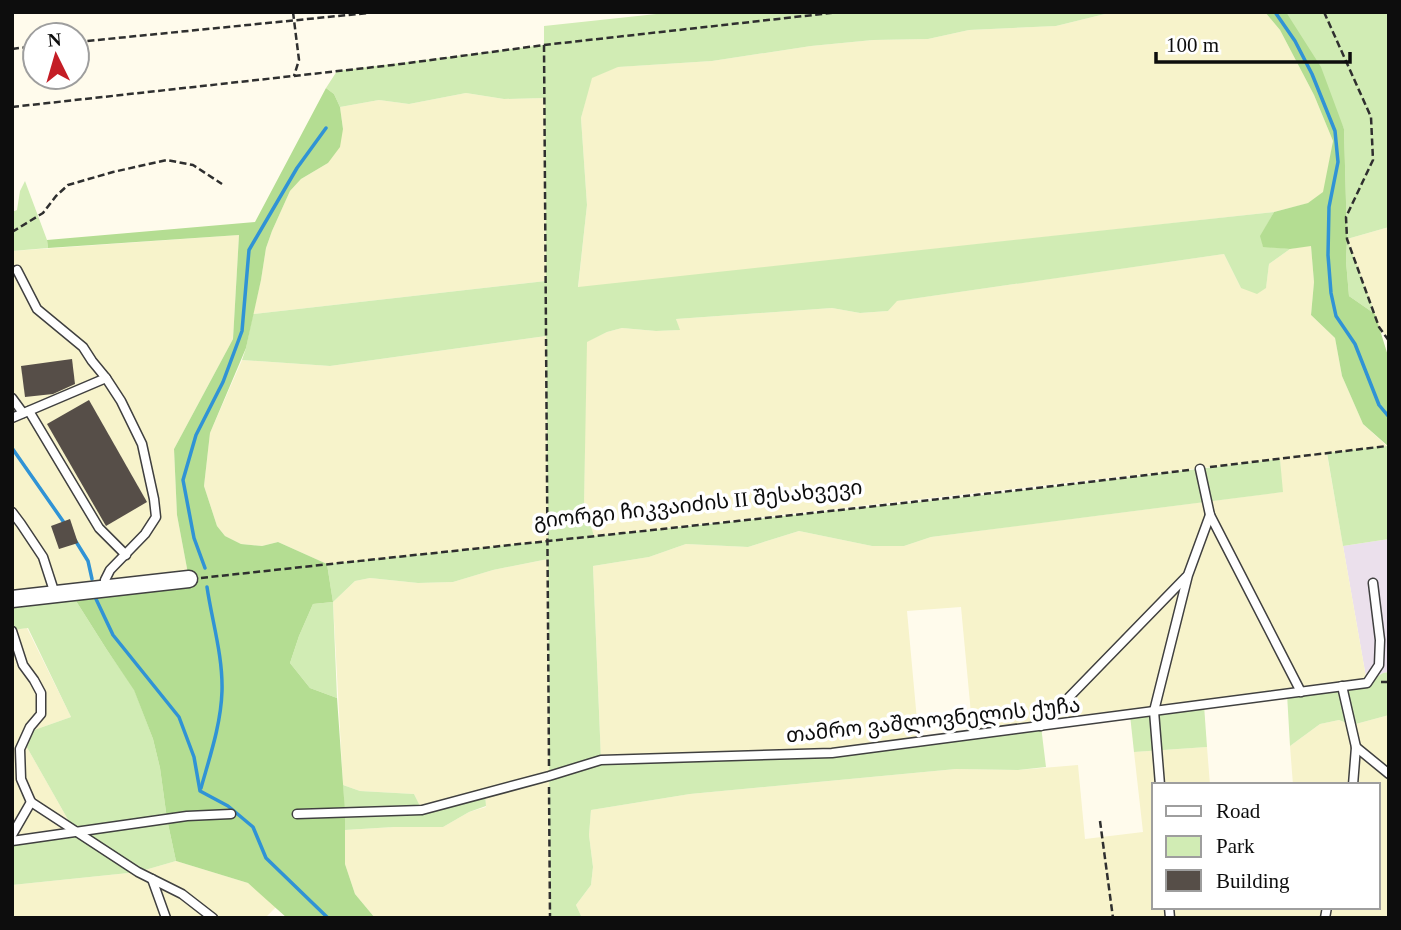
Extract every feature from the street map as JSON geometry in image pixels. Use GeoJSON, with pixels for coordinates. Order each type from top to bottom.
{"type":"FeatureCollection","features":[{"type":"Feature","properties":{"kind":"street"},"geometry":{"type":"LineString","coordinates":[[12,599],[189,579]]}},
{"type":"Feature","properties":{"kind":"lane"},"geometry":{"type":"LineString","coordinates":[[18,270],[37,309],[83,347],[106,378],[121,401],[142,444],[156,517],[145,534],[110,570],[105,580],[106,589]]}},
{"type":"Feature","properties":{"kind":"lane"},"geometry":{"type":"LineString","coordinates":[[12,418],[106,378]]}},
{"type":"Feature","properties":{"kind":"lane"},"geometry":{"type":"LineString","coordinates":[[12,398],[26,412],[99,528],[126,555]]}},
{"type":"Feature","properties":{"kind":"lane"},"geometry":{"type":"LineString","coordinates":[[1200,469],[1210,515],[1301,692]]}},
{"type":"Feature","properties":{"kind":"lane"},"geometry":{"type":"LineString","coordinates":[[12,512],[43,557],[55,594]]}},
{"type":"Feature","properties":{"kind":"lane"},"geometry":{"type":"LineString","coordinates":[[1160,783],[1154,712],[1188,575],[1210,515]]}},
{"type":"Feature","properties":{"kind":"lane"},"geometry":{"type":"LineString","coordinates":[[1041,726],[1188,575]]}},
{"type":"Feature","properties":{"kind":"lane","name":"თამრო ვაშლოვნელის ქუჩა"},"geometry":{"type":"LineString","coordinates":[[296,814],[422,810],[601,760],[832,753],[1367,683],[1379,665],[1380,640],[1373,583]]}},
{"type":"Feature","properties":{"kind":"lane"},"geometry":{"type":"LineString","coordinates":[[12,631],[23,665],[41,694],[41,714],[30,727],[19,749],[21,779],[31,802],[138,872],[182,894],[213,918]]}},
{"type":"Feature","properties":{"kind":"lane"},"geometry":{"type":"LineString","coordinates":[[1342,687],[1356,747],[1353,783]]}},
{"type":"Feature","properties":{"kind":"lane"},"geometry":{"type":"LineString","coordinates":[[1356,747],[1389,774]]}},
{"type":"Feature","properties":{"kind":"lane"},"geometry":{"type":"LineString","coordinates":[[12,835],[31,802]]}},
{"type":"Feature","properties":{"kind":"lane"},"geometry":{"type":"LineString","coordinates":[[12,841],[187,816],[231,814]]}},
{"type":"Feature","properties":{"kind":"lane"},"geometry":{"type":"LineString","coordinates":[[152,879],[166,918]]}},
{"type":"Feature","properties":{"kind":"path"},"geometry":{"type":"LineString","coordinates":[[293,12],[299,60],[294,76]]}},
{"type":"Feature","properties":{"kind":"path"},"geometry":{"type":"LineString","coordinates":[[91,41],[378,12]]}},
{"type":"Feature","properties":{"kind":"path"},"geometry":{"type":"LineString","coordinates":[[12,107],[840,12]]}},
{"type":"Feature","properties":{"kind":"path"},"geometry":{"type":"LineString","coordinates":[[1324,12],[1371,117],[1373,160],[1346,217],[1347,239],[1379,327],[1389,341]]}},
{"type":"Feature","properties":{"kind":"path"},"geometry":{"type":"LineString","coordinates":[[544,45],[550,918]]}},
{"type":"Feature","properties":{"kind":"path"},"geometry":{"type":"LineString","coordinates":[[12,232],[43,213],[68,185],[113,172],[167,160],[193,165],[222,184]]}},
{"type":"Feature","properties":{"kind":"path","name":"გიორგი ჩიკვაიძის II შესახვევი"},"geometry":{"type":"LineString","coordinates":[[189,579],[984,495],[1387,446]]}},
{"type":"Feature","properties":{"kind":"path"},"geometry":{"type":"LineString","coordinates":[[1100,821],[1113,918]]}},
{"type":"Feature","properties":{"kind":"shaded area"},"geometry":{"type":"Polygon","coordinates":[[[1113,12],[1265,12],[1280,30],[1314,95],[1333,141],[1324,192],[1309,203],[1274,212],[578,288],[587,205],[581,118],[591,78],[617,67],[712,61],[873,40],[928,39],[969,30],[1056,26],[1113,12]]]}},
{"type":"Feature","properties":{"kind":"shaded area"},"geometry":{"type":"Polygon","coordinates":[[[466,93],[504,99],[545,98],[546,281],[253,314],[272,231],[290,191],[301,179],[328,163],[343,129],[340,107],[379,100],[409,104],[466,93]]]}},
{"type":"Feature","properties":{"kind":"shaded area"},"geometry":{"type":"Polygon","coordinates":[[[1389,227],[1389,341],[1379,327],[1347,239],[1389,227]]]}},
{"type":"Feature","properties":{"kind":"shaded area"},"geometry":{"type":"Polygon","coordinates":[[[239,235],[233,339],[174,449],[177,515],[189,579],[12,599],[12,251],[239,235]]]}},
{"type":"Feature","properties":{"kind":"shaded area"},"geometry":{"type":"Polygon","coordinates":[[[1311,245],[1314,282],[1311,315],[1335,338],[1342,376],[1363,424],[1387,446],[1327,454],[1367,683],[973,735],[961,607],[907,611],[919,742],[832,753],[601,760],[593,566],[649,557],[686,544],[748,547],[799,531],[872,546],[904,546],[931,537],[1282,492],[1280,459],[593,536],[584,505],[586,342],[622,328],[679,330],[676,319],[832,308],[860,313],[888,311],[896,301],[1224,254],[1241,288],[1266,287],[1269,264],[1290,249],[1311,245]]]}},
{"type":"Feature","properties":{"kind":"shaded area"},"geometry":{"type":"Polygon","coordinates":[[[546,336],[548,541],[327,564],[278,542],[262,546],[241,544],[225,536],[217,526],[204,486],[210,433],[242,360],[330,366],[546,336]]]}},
{"type":"Feature","properties":{"kind":"shaded area"},"geometry":{"type":"Polygon","coordinates":[[[1389,539],[1389,672],[1367,683],[1343,546],[1389,539]]]}},
{"type":"Feature","properties":{"kind":"shaded area"},"geometry":{"type":"Polygon","coordinates":[[[548,559],[550,918],[375,918],[355,894],[345,864],[345,830],[443,827],[469,812],[486,807],[485,794],[422,810],[414,794],[360,791],[343,785],[333,602],[355,581],[370,578],[418,583],[453,582],[493,570],[548,559]]]}},
{"type":"Feature","properties":{"kind":"shaded area"},"geometry":{"type":"Polygon","coordinates":[[[27,628],[71,717],[20,735],[75,832],[12,841],[12,630],[27,628]]]}},
{"type":"Feature","properties":{"kind":"shaded area"},"geometry":{"type":"Polygon","coordinates":[[[1389,715],[1389,918],[582,918],[576,905],[591,885],[591,810],[690,794],[956,769],[1018,770],[1078,765],[1085,839],[1143,832],[1134,752],[1207,747],[1210,783],[1152,783],[1152,909],[1380,909],[1380,783],[1293,783],[1290,746],[1320,724],[1339,720],[1352,725],[1389,715]]]}},
{"type":"Feature","properties":{"kind":"shaded area"},"geometry":{"type":"Polygon","coordinates":[[[176,861],[248,883],[276,907],[265,918],[12,918],[12,885],[138,872],[176,861]]]}},
{"type":"Feature","properties":{"kind":"green space"},"geometry":{"type":"Polygon","coordinates":[[[675,12],[1113,12],[1056,26],[969,30],[928,39],[873,40],[712,61],[618,67],[592,78],[581,118],[587,205],[578,287],[1274,212],[1261,236],[1263,246],[1290,249],[1269,264],[1266,288],[1257,294],[1241,288],[1224,254],[897,301],[888,311],[860,313],[832,308],[676,319],[680,330],[622,328],[587,342],[584,505],[594,536],[984,495],[1280,459],[1283,492],[931,537],[904,546],[872,546],[799,531],[748,547],[686,544],[649,557],[593,566],[601,760],[832,753],[1041,726],[1046,767],[1018,770],[956,769],[690,794],[591,810],[591,885],[576,905],[582,918],[550,918],[548,559],[493,570],[453,582],[418,583],[370,578],[355,581],[333,602],[327,564],[548,541],[546,336],[330,366],[242,360],[253,314],[546,281],[545,98],[504,99],[466,93],[409,104],[379,100],[340,107],[334,94],[326,88],[337,71],[544,45],[544,26],[675,12]]]}},
{"type":"Feature","properties":{"kind":"green space"},"geometry":{"type":"Polygon","coordinates":[[[1265,12],[1286,12],[1321,67],[1344,129],[1349,296],[1375,314],[1389,359],[1389,447],[1363,424],[1342,376],[1335,338],[1311,315],[1314,282],[1311,246],[1290,249],[1263,247],[1260,236],[1274,212],[1308,203],[1323,192],[1333,141],[1314,95],[1280,30],[1265,12]]]}},
{"type":"Feature","properties":{"kind":"green space"},"geometry":{"type":"Polygon","coordinates":[[[1389,12],[1389,227],[1347,239],[1344,129],[1286,13],[1389,12]]]}},
{"type":"Feature","properties":{"kind":"green space"},"geometry":{"type":"Polygon","coordinates":[[[326,88],[334,94],[340,107],[343,129],[340,147],[328,163],[301,179],[290,191],[272,231],[266,248],[246,348],[210,433],[204,486],[217,526],[225,536],[241,544],[262,546],[278,542],[327,564],[333,602],[313,604],[290,663],[310,688],[337,698],[345,812],[345,864],[355,894],[375,918],[287,918],[248,883],[176,861],[153,739],[134,690],[71,593],[189,579],[177,515],[174,449],[233,339],[239,235],[48,248],[47,240],[255,222],[326,88]]]}},
{"type":"Feature","properties":{"kind":"green space"},"geometry":{"type":"Polygon","coordinates":[[[25,181],[48,248],[12,251],[12,212],[17,210],[20,191],[25,181]]]}},
{"type":"Feature","properties":{"kind":"green space"},"geometry":{"type":"Polygon","coordinates":[[[1347,239],[1375,314],[1349,296],[1347,239]]]}},
{"type":"Feature","properties":{"kind":"green space"},"geometry":{"type":"Polygon","coordinates":[[[1387,446],[1389,539],[1343,546],[1327,453],[1387,446]]]}},
{"type":"Feature","properties":{"kind":"green space"},"geometry":{"type":"Polygon","coordinates":[[[71,593],[134,689],[153,739],[176,861],[138,872],[12,885],[12,841],[75,832],[20,735],[71,717],[28,628],[12,630],[12,599],[71,593]]]}},
{"type":"Feature","properties":{"kind":"green space"},"geometry":{"type":"Polygon","coordinates":[[[333,602],[337,698],[310,688],[290,663],[313,604],[333,602]]]}},
{"type":"Feature","properties":{"kind":"green space"},"geometry":{"type":"Polygon","coordinates":[[[1389,672],[1389,715],[1352,725],[1339,720],[1320,724],[1290,746],[1287,694],[1367,683],[1389,672]]]}},
{"type":"Feature","properties":{"kind":"green space"},"geometry":{"type":"Polygon","coordinates":[[[1204,705],[1207,747],[1134,752],[1130,715],[1204,705]]]}},
{"type":"Feature","properties":{"kind":"green space"},"geometry":{"type":"Polygon","coordinates":[[[343,785],[360,791],[414,794],[422,810],[485,793],[486,806],[443,827],[345,830],[343,785]]]}},
{"type":"Feature","properties":{"kind":"building"},"geometry":{"type":"Polygon","coordinates":[[[72,359],[75,384],[53,394],[25,397],[21,366],[72,359]]]}},
{"type":"Feature","properties":{"kind":"building"},"geometry":{"type":"Polygon","coordinates":[[[89,400],[147,502],[106,526],[47,424],[89,400]]]}},
{"type":"Feature","properties":{"kind":"building"},"geometry":{"type":"Polygon","coordinates":[[[70,519],[78,543],[59,549],[51,526],[70,519]]]}},
{"type":"Feature","properties":{"kind":"waterway"},"geometry":{"type":"LineString","coordinates":[[1275,12],[1295,41],[1312,74],[1335,131],[1338,162],[1329,207],[1328,255],[1331,293],[1336,316],[1355,344],[1379,405],[1389,417]]}},
{"type":"Feature","properties":{"kind":"waterway"},"geometry":{"type":"LineString","coordinates":[[205,568],[194,538],[183,480],[196,435],[223,382],[242,331],[249,250],[297,168],[326,128]]}},
{"type":"Feature","properties":{"kind":"waterway"},"geometry":{"type":"LineString","coordinates":[[12,448],[65,524]]}},
{"type":"Feature","properties":{"kind":"waterway"},"geometry":{"type":"LineString","coordinates":[[75,540],[88,561],[92,579]]}},
{"type":"Feature","properties":{"kind":"waterway"},"geometry":{"type":"LineString","coordinates":[[201,788],[217,728],[222,691],[219,652],[207,587]]}},
{"type":"Feature","properties":{"kind":"waterway"},"geometry":{"type":"LineString","coordinates":[[96,599],[113,635],[179,717],[194,757],[200,791],[228,806],[253,827],[266,858],[328,918]]}}]}
